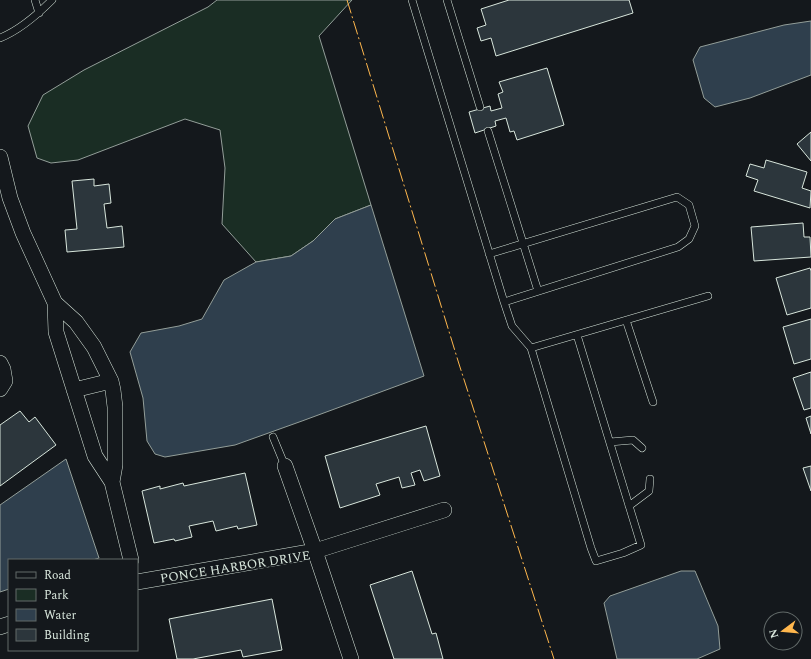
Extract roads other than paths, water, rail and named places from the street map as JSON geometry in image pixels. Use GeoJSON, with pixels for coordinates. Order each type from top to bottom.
{"type":"FeatureCollection","features":[{"type":"Feature","properties":{"kind":"street"},"geometry":{"type":"LineString","coordinates":[[0,157],[10,198],[23,233],[55,303],[56,332],[95,456],[112,482],[131,559]]}},
{"type":"Feature","properties":{"kind":"street"},"geometry":{"type":"LineString","coordinates":[[55,303],[76,322],[94,347],[113,390],[115,407],[114,465],[112,482]]}},
{"type":"Feature","properties":{"kind":"street"},"geometry":{"type":"LineString","coordinates":[[0,363],[3,369],[5,381],[0,389]]}},
{"type":"Feature","properties":{"kind":"street"},"geometry":{"type":"LineString","coordinates":[[74,390],[110,381]]}},
{"type":"Feature","properties":{"kind":"street"},"geometry":{"type":"LineString","coordinates":[[285,466],[315,551],[444,510]]}},
{"type":"Feature","properties":{"kind":"street","name":"PONCE HARBOR DRIVE"},"geometry":{"type":"LineString","coordinates":[[138,581],[315,551],[351,659]]}},
{"type":"Feature","properties":{"kind":"lane"},"geometry":{"type":"LineString","coordinates":[[35,0],[39,13]]}},
{"type":"Feature","properties":{"kind":"lane"},"geometry":{"type":"LineString","coordinates":[[0,38],[11,34],[39,13],[52,0]]}},
{"type":"Feature","properties":{"kind":"lane"},"geometry":{"type":"LineString","coordinates":[[447,0],[480,107]]}},
{"type":"Feature","properties":{"kind":"lane"},"geometry":{"type":"LineString","coordinates":[[414,1],[504,302],[512,326],[531,348],[596,561],[623,553],[641,545],[577,335]]}},
{"type":"Feature","properties":{"kind":"lane"},"geometry":{"type":"LineString","coordinates":[[488,131],[538,291]]}},
{"type":"Feature","properties":{"kind":"lane"},"geometry":{"type":"LineString","coordinates":[[489,254],[677,197],[689,205],[695,226],[689,239],[678,247],[504,302]]}},
{"type":"Feature","properties":{"kind":"lane"},"geometry":{"type":"LineString","coordinates":[[531,348],[708,296]]}},
{"type":"Feature","properties":{"kind":"lane"},"geometry":{"type":"LineString","coordinates":[[626,320],[652,402]]}},
{"type":"Feature","properties":{"kind":"lane"},"geometry":{"type":"LineString","coordinates":[[273,437],[285,466]]}},
{"type":"Feature","properties":{"kind":"lane"},"geometry":{"type":"LineString","coordinates":[[610,442],[633,440],[642,448]]}},
{"type":"Feature","properties":{"kind":"lane"},"geometry":{"type":"LineString","coordinates":[[629,506],[649,491],[650,479]]}},
{"type":"Feature","properties":{"kind":"water"},"geometry":{"type":"Polygon","coordinates":[[[811,21],[811,75],[750,98],[715,107],[704,98],[693,60],[700,47],[784,25],[811,21]]]}},
{"type":"Feature","properties":{"kind":"water"},"geometry":{"type":"Polygon","coordinates":[[[371,205],[424,376],[235,445],[165,457],[155,454],[147,441],[143,398],[130,352],[141,333],[179,326],[202,319],[224,280],[256,262],[291,256],[313,241],[335,219],[371,205]]]}},
{"type":"Feature","properties":{"kind":"water"},"geometry":{"type":"Polygon","coordinates":[[[66,459],[99,558],[8,559],[8,589],[0,592],[0,505],[66,459]]]}},
{"type":"Feature","properties":{"kind":"water"},"geometry":{"type":"Polygon","coordinates":[[[681,571],[695,571],[718,626],[720,649],[697,659],[617,659],[604,603],[610,596],[681,571]]]}}]}
